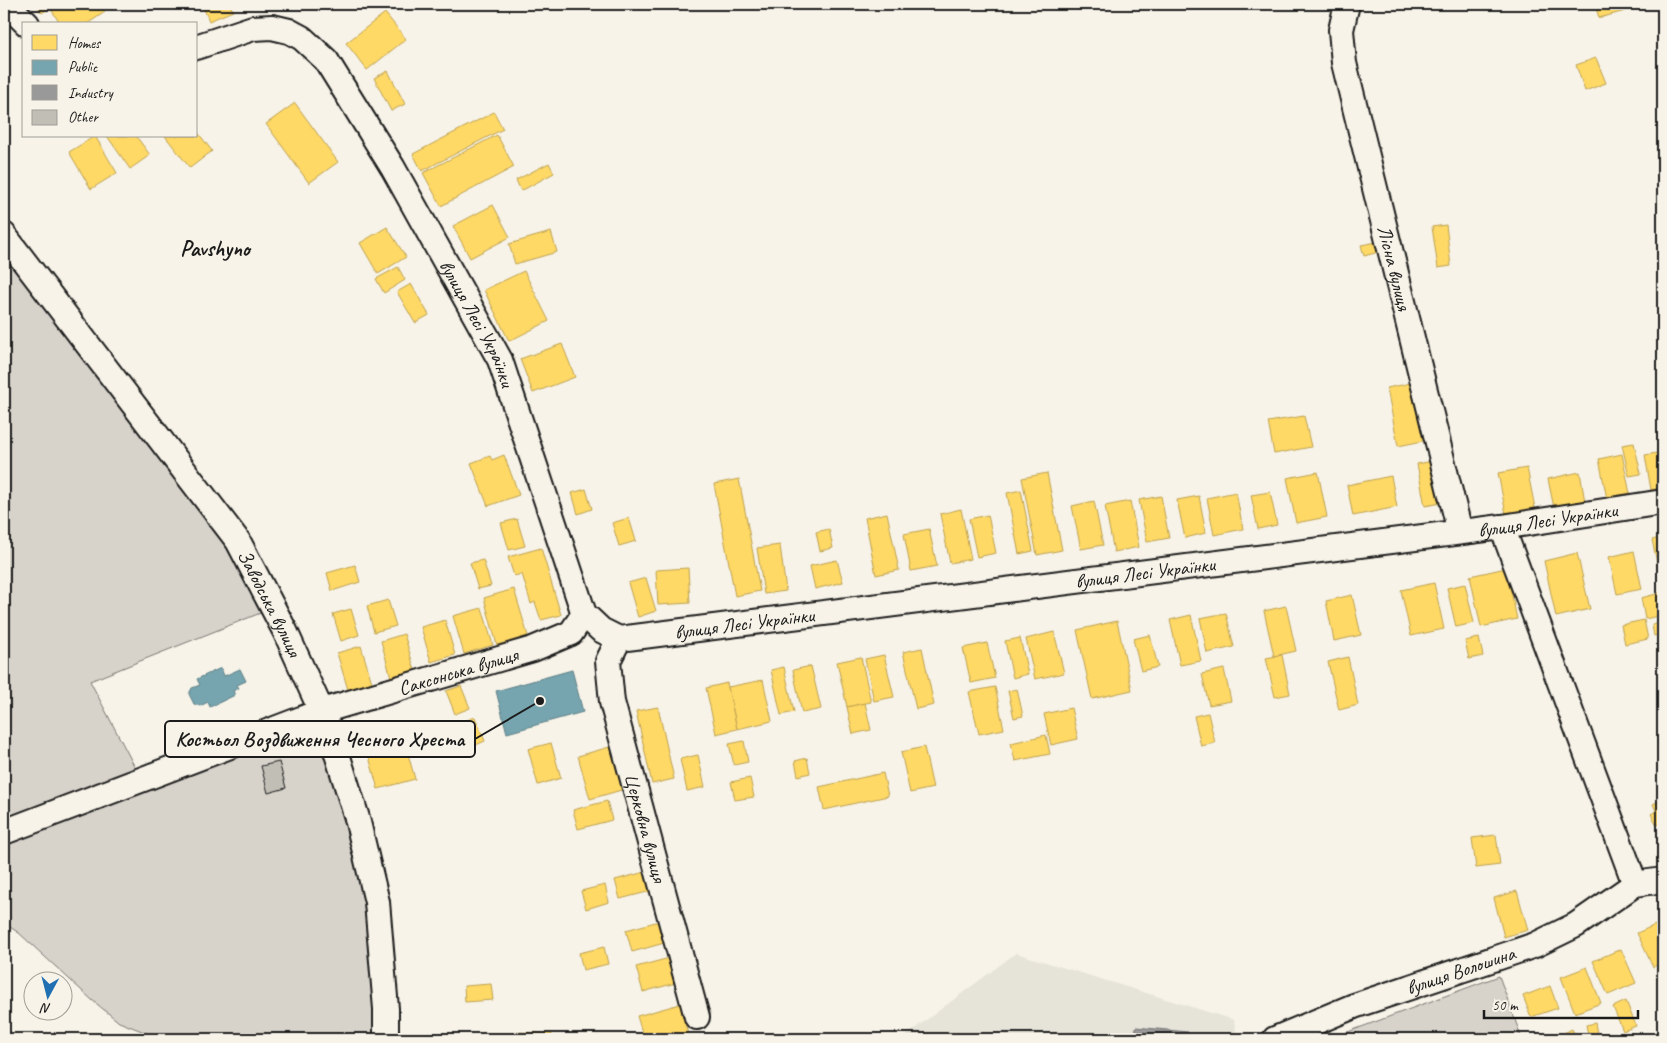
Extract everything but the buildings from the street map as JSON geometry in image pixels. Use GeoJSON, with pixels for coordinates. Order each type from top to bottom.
{"type":"FeatureCollection","features":[{"type":"Feature","properties":{"kind":"street"},"geometry":{"type":"LineString","coordinates":[[7,4],[25,22]]}},
{"type":"Feature","properties":{"kind":"street"},"geometry":{"type":"LineString","coordinates":[[1331,4],[1341,30]]}},
{"type":"Feature","properties":{"kind":"street","name":"Лісна вулиця"},"geometry":{"type":"LineString","coordinates":[[1347,4],[1341,30],[1344,64],[1460,532]]}},
{"type":"Feature","properties":{"kind":"street","name":"вулиця Лесі Українки"},"geometry":{"type":"LineString","coordinates":[[198,46],[254,28],[272,27],[289,31],[302,38],[326,60],[393,168],[500,360],[584,614],[601,630],[619,639],[1502,527],[1663,502]]}},
{"type":"Feature","properties":{"kind":"street","name":"Заводська вулиця"},"geometry":{"type":"LineString","coordinates":[[4,235],[238,542],[285,631],[329,728],[357,818],[377,902],[386,1009],[386,1039]]}},
{"type":"Feature","properties":{"kind":"street"},"geometry":{"type":"LineString","coordinates":[[1502,527],[1635,884],[1663,880]]}},
{"type":"Feature","properties":{"kind":"street","name":"Саксонська вулиця"},"geometry":{"type":"LineString","coordinates":[[4,832],[322,712],[533,649],[571,633],[584,614]]}},
{"type":"Feature","properties":{"kind":"street","name":"Церковна вулиця"},"geometry":{"type":"LineString","coordinates":[[619,639],[608,661],[612,702],[697,1018]]}},
{"type":"Feature","properties":{"kind":"street","name":"вулиця Волошина"},"geometry":{"type":"LineString","coordinates":[[1275,1039],[1354,1006],[1534,945],[1576,925],[1635,884]]}},
{"type":"Feature","properties":{"kind":"shaded area"},"geometry":{"type":"Polygon","coordinates":[[[4,235],[273,608],[90,681],[141,779],[322,711],[357,818],[386,1039],[180,1039],[152,1035],[119,1022],[72,982],[72,970],[59,970],[19,933],[4,923],[4,235]]]}},
{"type":"Feature","properties":{"kind":"shaded area"},"geometry":{"type":"Polygon","coordinates":[[[1016,953],[1234,1020],[1237,1039],[901,1039],[1016,953]]]}},
{"type":"Feature","properties":{"kind":"shaded area"},"geometry":{"type":"Polygon","coordinates":[[[1499,976],[1522,1039],[1329,1039],[1499,976]]]}},
{"type":"Feature","properties":{"kind":"place","name":"Костьол Воздвиження Чесного Хреста"},"geometry":{"type":"Point","coordinates":[540,701]}},
{"type":"Feature","properties":{"kind":"district","name":"Pavshyno"},"geometry":{"type":"Point","coordinates":[215,249]}}]}
